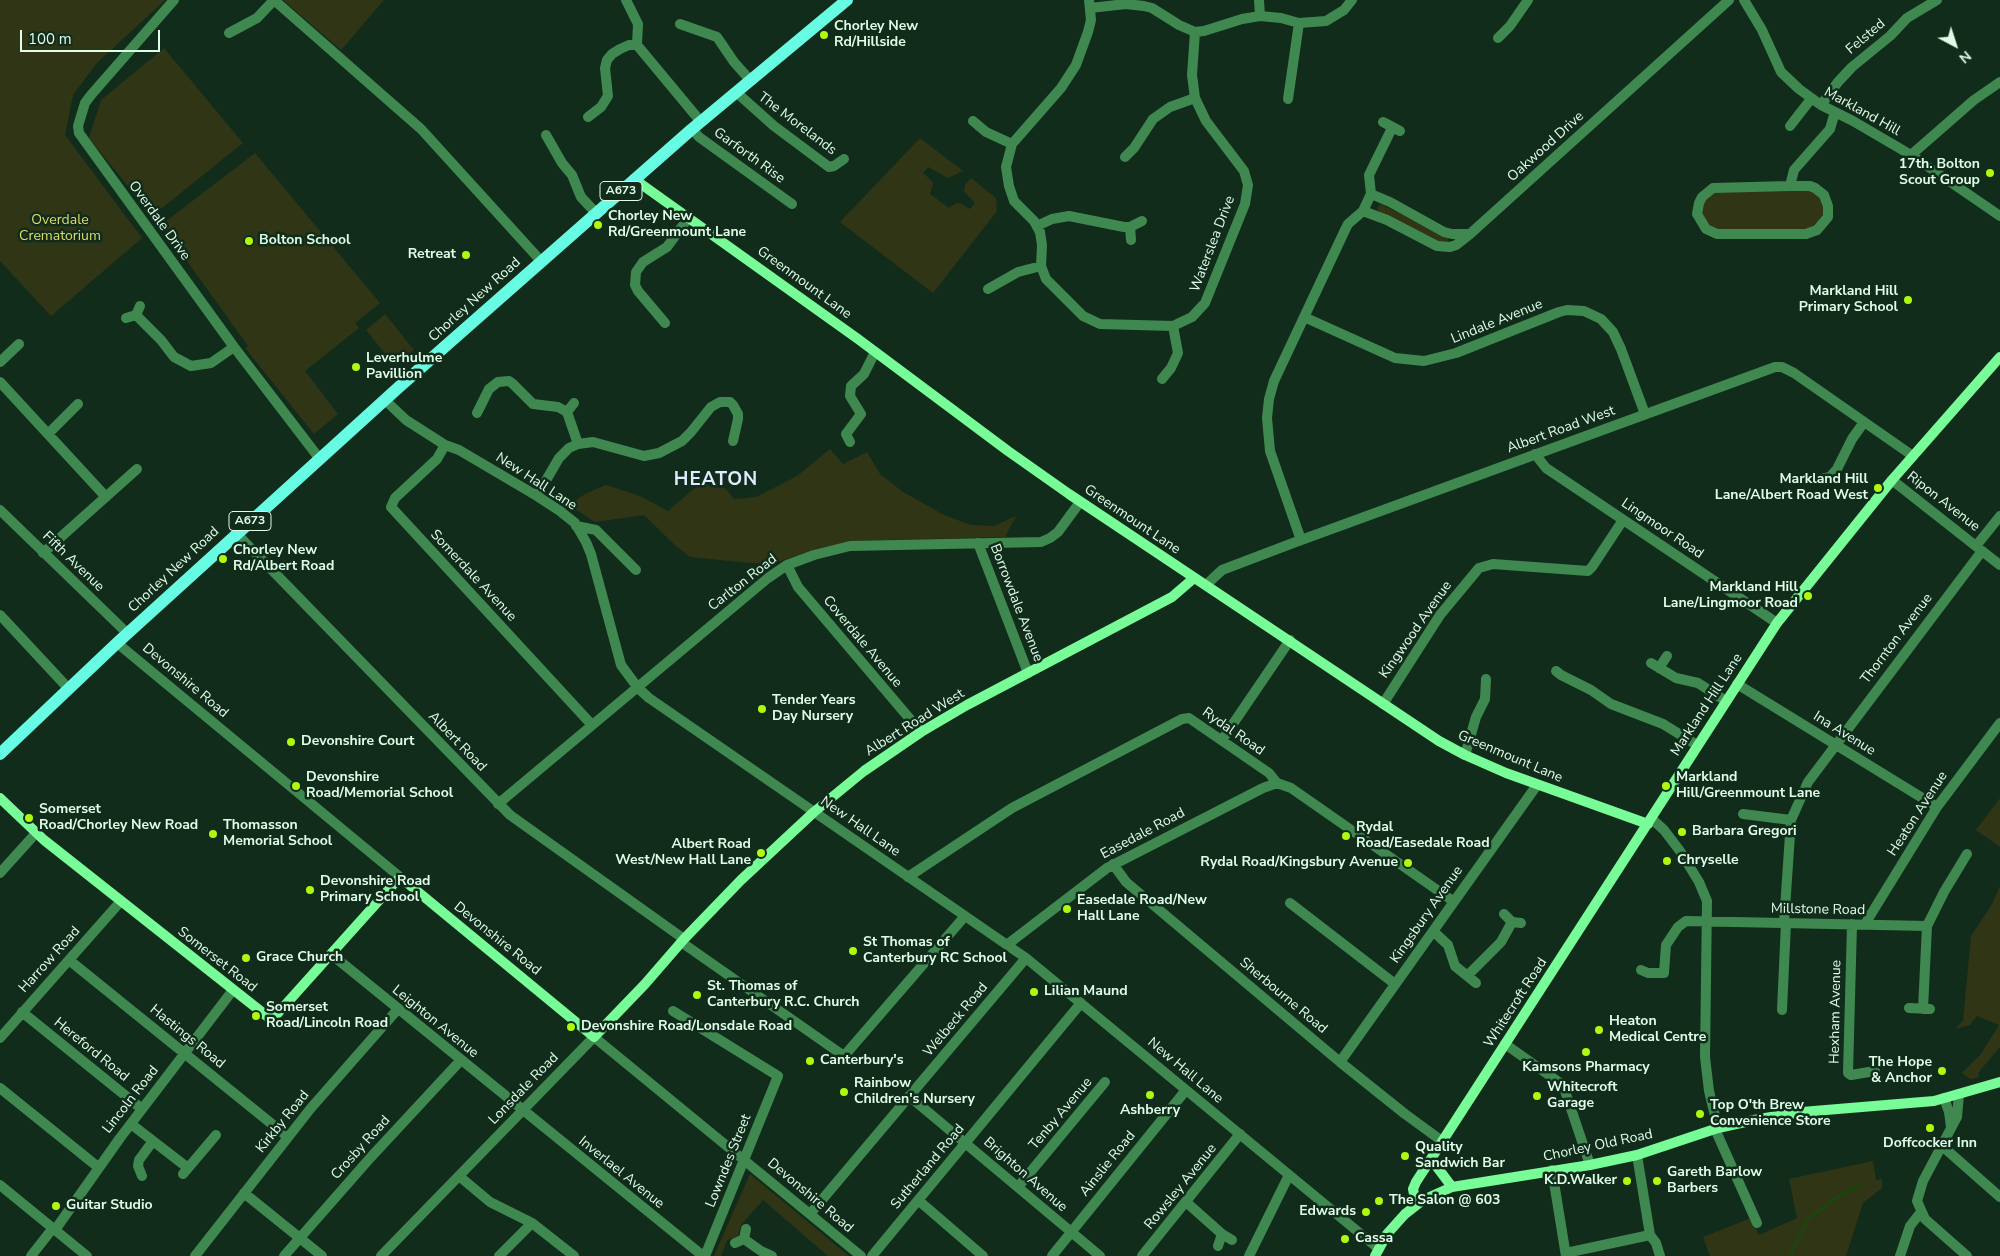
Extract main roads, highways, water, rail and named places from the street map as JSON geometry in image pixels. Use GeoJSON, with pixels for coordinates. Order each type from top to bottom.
{"type":"FeatureCollection","features":[{"type":"Feature","properties":{"kind":"main road","name":"Chorley New Road"},"geometry":{"type":"LineString","coordinates":[[0,754],[127,633],[319,458],[696,125],[847,0]]}},
{"type":"Feature","properties":{"kind":"waterway"},"geometry":{"type":"LineString","coordinates":[[1790,1256],[1807,1220],[1842,1194],[1860,1185]]}},
{"type":"Feature","properties":{"kind":"place","name":"Chorley New Rd/Hillside"},"geometry":{"type":"Point","coordinates":[824,35]}},
{"type":"Feature","properties":{"kind":"place","name":"17th. Bolton Scout Group"},"geometry":{"type":"Point","coordinates":[1990,173]}},
{"type":"Feature","properties":{"kind":"place","name":"Chorley New Rd/Greenmount Lane"},"geometry":{"type":"Point","coordinates":[598,225]}},
{"type":"Feature","properties":{"kind":"place","name":"Bolton School"},"geometry":{"type":"Point","coordinates":[249,241]}},
{"type":"Feature","properties":{"kind":"place","name":"Retreat"},"geometry":{"type":"Point","coordinates":[466,255]}},
{"type":"Feature","properties":{"kind":"place","name":"Markland Hill Primary School"},"geometry":{"type":"Point","coordinates":[1908,300]}},
{"type":"Feature","properties":{"kind":"place","name":"Leverhulme Pavillion"},"geometry":{"type":"Point","coordinates":[356,367]}},
{"type":"Feature","properties":{"kind":"place","name":"Markland Hill Lane/Albert Road West"},"geometry":{"type":"Point","coordinates":[1878,488]}},
{"type":"Feature","properties":{"kind":"place","name":"Chorley New Rd/Albert Road"},"geometry":{"type":"Point","coordinates":[223,559]}},
{"type":"Feature","properties":{"kind":"place","name":"Markland Hill Lane/Lingmoor Road"},"geometry":{"type":"Point","coordinates":[1808,596]}},
{"type":"Feature","properties":{"kind":"place","name":"Tender Years Day Nursery"},"geometry":{"type":"Point","coordinates":[762,709]}},
{"type":"Feature","properties":{"kind":"place","name":"Devonshire Court"},"geometry":{"type":"Point","coordinates":[291,742]}},
{"type":"Feature","properties":{"kind":"place","name":"Devonshire Road/Memorial School"},"geometry":{"type":"Point","coordinates":[296,786]}},
{"type":"Feature","properties":{"kind":"place","name":"Markland Hill/Greenmount Lane"},"geometry":{"type":"Point","coordinates":[1666,786]}},
{"type":"Feature","properties":{"kind":"place","name":"Somerset Road/Chorley New Road"},"geometry":{"type":"Point","coordinates":[29,818]}},
{"type":"Feature","properties":{"kind":"place","name":"Barbara Gregori"},"geometry":{"type":"Point","coordinates":[1682,832]}},
{"type":"Feature","properties":{"kind":"place","name":"Thomasson Memorial School"},"geometry":{"type":"Point","coordinates":[213,834]}},
{"type":"Feature","properties":{"kind":"place","name":"Rydal Road/Easedale Road"},"geometry":{"type":"Point","coordinates":[1346,836]}},
{"type":"Feature","properties":{"kind":"place","name":"Albert Road West/New Hall Lane"},"geometry":{"type":"Point","coordinates":[761,853]}},
{"type":"Feature","properties":{"kind":"place","name":"Chryselle"},"geometry":{"type":"Point","coordinates":[1667,861]}},
{"type":"Feature","properties":{"kind":"place","name":"Rydal Road/Kingsbury Avenue"},"geometry":{"type":"Point","coordinates":[1408,863]}},
{"type":"Feature","properties":{"kind":"place","name":"Devonshire Road Primary School"},"geometry":{"type":"Point","coordinates":[310,890]}},
{"type":"Feature","properties":{"kind":"place","name":"Easedale Road/New Hall Lane"},"geometry":{"type":"Point","coordinates":[1067,909]}},
{"type":"Feature","properties":{"kind":"place","name":"St Thomas of Canterbury RC School"},"geometry":{"type":"Point","coordinates":[853,951]}},
{"type":"Feature","properties":{"kind":"place","name":"Grace Church"},"geometry":{"type":"Point","coordinates":[246,958]}},
{"type":"Feature","properties":{"kind":"place","name":"Lilian Maund"},"geometry":{"type":"Point","coordinates":[1034,992]}},
{"type":"Feature","properties":{"kind":"place","name":"St. Thomas of Canterbury R.C. Church"},"geometry":{"type":"Point","coordinates":[697,995]}},
{"type":"Feature","properties":{"kind":"place","name":"Somerset Road/Lincoln Road"},"geometry":{"type":"Point","coordinates":[256,1016]}},
{"type":"Feature","properties":{"kind":"place","name":"Devonshire Road/Lonsdale Road"},"geometry":{"type":"Point","coordinates":[571,1027]}},
{"type":"Feature","properties":{"kind":"place","name":"Heaton Medical Centre"},"geometry":{"type":"Point","coordinates":[1599,1030]}},
{"type":"Feature","properties":{"kind":"place","name":"Kamsons Pharmacy"},"geometry":{"type":"Point","coordinates":[1586,1052]}},
{"type":"Feature","properties":{"kind":"place","name":"Canterbury's"},"geometry":{"type":"Point","coordinates":[810,1061]}},
{"type":"Feature","properties":{"kind":"place","name":"The Hope & Anchor"},"geometry":{"type":"Point","coordinates":[1942,1071]}},
{"type":"Feature","properties":{"kind":"place","name":"Rainbow Children's Nursery"},"geometry":{"type":"Point","coordinates":[844,1092]}},
{"type":"Feature","properties":{"kind":"place","name":"Ashberry"},"geometry":{"type":"Point","coordinates":[1150,1095]}},
{"type":"Feature","properties":{"kind":"place","name":"Whitecroft Garage"},"geometry":{"type":"Point","coordinates":[1537,1096]}},
{"type":"Feature","properties":{"kind":"place","name":"Top O'th Brew Convenience Store"},"geometry":{"type":"Point","coordinates":[1700,1114]}},
{"type":"Feature","properties":{"kind":"place","name":"Doffcocker Inn"},"geometry":{"type":"Point","coordinates":[1930,1128]}},
{"type":"Feature","properties":{"kind":"place","name":"Quality Sandwich Bar"},"geometry":{"type":"Point","coordinates":[1405,1156]}},
{"type":"Feature","properties":{"kind":"place","name":"K.D.Walker"},"geometry":{"type":"Point","coordinates":[1627,1181]}},
{"type":"Feature","properties":{"kind":"place","name":"Gareth Barlow Barbers"},"geometry":{"type":"Point","coordinates":[1657,1181]}},
{"type":"Feature","properties":{"kind":"place","name":"The Salon @ 603"},"geometry":{"type":"Point","coordinates":[1379,1201]}},
{"type":"Feature","properties":{"kind":"place","name":"Guitar Studio"},"geometry":{"type":"Point","coordinates":[56,1206]}},
{"type":"Feature","properties":{"kind":"place","name":"Edwards"},"geometry":{"type":"Point","coordinates":[1366,1212]}},
{"type":"Feature","properties":{"kind":"place","name":"Cassa"},"geometry":{"type":"Point","coordinates":[1345,1239]}},
{"type":"Feature","properties":{"kind":"district","name":"HEATON"},"geometry":{"type":"Point","coordinates":[716,480]}},
{"type":"Feature","properties":{"kind":"park label","name":"Overdale Crematorium"},"geometry":{"type":"Point","coordinates":[60,230]}}]}
